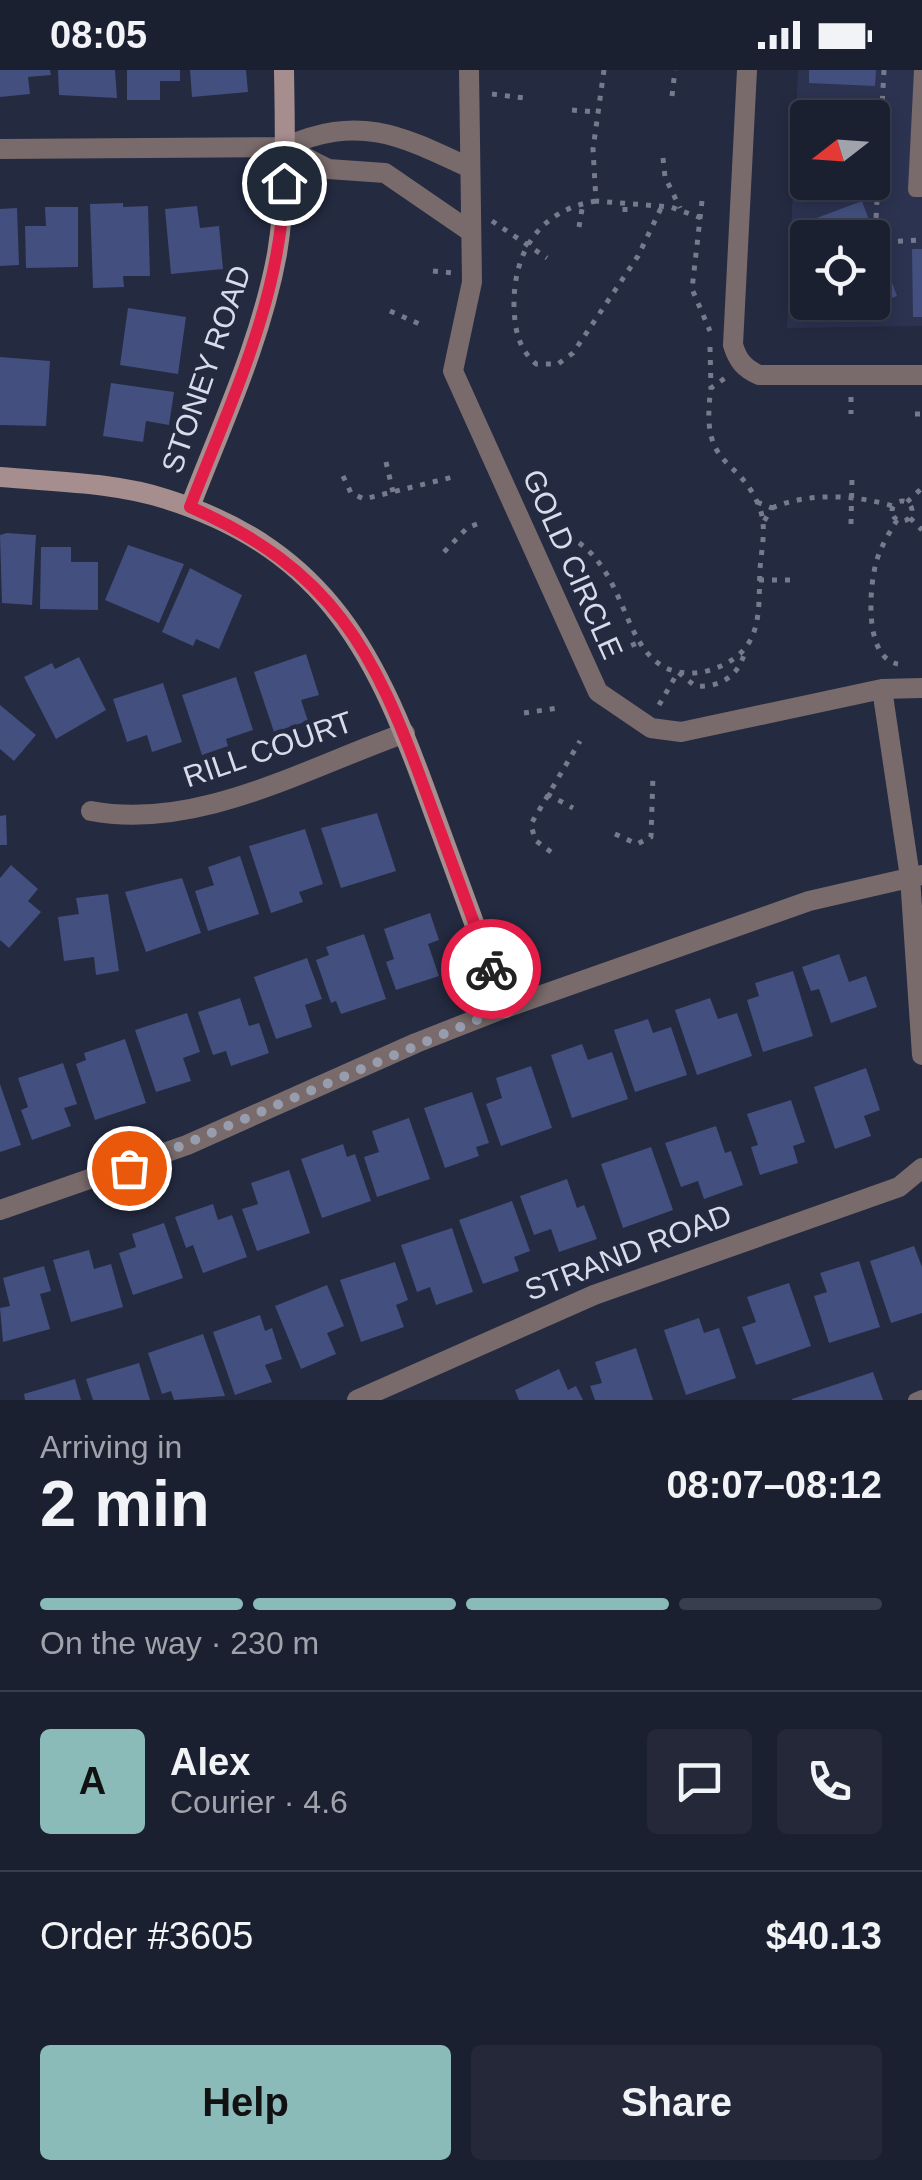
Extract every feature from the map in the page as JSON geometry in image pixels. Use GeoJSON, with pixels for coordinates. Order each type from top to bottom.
{"type":"FeatureCollection","features":[{"type":"Feature","properties":{"kind":"street","name":"STONEY ROAD"},"geometry":{"type":"LineString","coordinates":[[190,507],[268,292],[284,202],[284,70]]}},
{"type":"Feature","properties":{"kind":"street"},"geometry":{"type":"LineString","coordinates":[[747,70],[733,345],[743,366],[759,374],[781,377],[922,375]]}},
{"type":"Feature","properties":{"kind":"street","name":"GOLD CIRCLE"},"geometry":{"type":"LineString","coordinates":[[469,81],[472,282],[453,371],[598,692],[648,725],[681,732],[882,681],[922,688]]}},
{"type":"Feature","properties":{"kind":"street"},"geometry":{"type":"LineString","coordinates":[[0,150],[285,147],[318,132],[346,128],[372,130],[414,142],[470,168]]}},
{"type":"Feature","properties":{"kind":"street"},"geometry":{"type":"LineString","coordinates":[[285,147],[328,169],[385,173],[471,232]]}},
{"type":"Feature","properties":{"kind":"street"},"geometry":{"type":"LineString","coordinates":[[0,476],[98,486],[190,507],[272,552],[330,602],[372,660],[405,733],[505,1008]]}},
{"type":"Feature","properties":{"kind":"street"},"geometry":{"type":"LineString","coordinates":[[882,681],[916,876],[922,1055]]}},
{"type":"Feature","properties":{"kind":"street","name":"RILL COURT"},"geometry":{"type":"LineString","coordinates":[[90,811],[127,818],[206,806],[405,733]]}},
{"type":"Feature","properties":{"kind":"street"},"geometry":{"type":"LineString","coordinates":[[0,1210],[187,1145],[416,1042],[505,1008],[780,910],[916,876]]}},
{"type":"Feature","properties":{"kind":"street","name":"STRAND ROAD"},"geometry":{"type":"LineString","coordinates":[[357,1400],[594,1295],[899,1187],[922,1168]]}},
{"type":"Feature","properties":{"kind":"lane"},"geometry":{"type":"LineString","coordinates":[[921,70],[915,190],[922,190]]}},
{"type":"Feature","properties":{"kind":"lane"},"geometry":{"type":"LineString","coordinates":[[914,1400],[922,1397]]}},
{"type":"Feature","properties":{"kind":"path"},"geometry":{"type":"LineString","coordinates":[[596,201],[593,149],[604,70]]}},
{"type":"Feature","properties":{"kind":"path"},"geometry":{"type":"LineString","coordinates":[[672,96],[675,70]]}},
{"type":"Feature","properties":{"kind":"path"},"geometry":{"type":"LineString","coordinates":[[876,220],[884,70]]}},
{"type":"Feature","properties":{"kind":"path"},"geometry":{"type":"LineString","coordinates":[[469,81],[524,98]]}},
{"type":"Feature","properties":{"kind":"path"},"geometry":{"type":"LineString","coordinates":[[572,110],[597,112]]}},
{"type":"Feature","properties":{"kind":"path"},"geometry":{"type":"LineString","coordinates":[[663,158],[664,178],[680,208]]}},
{"type":"Feature","properties":{"kind":"path"},"geometry":{"type":"LineString","coordinates":[[625,200],[625,212]]}},
{"type":"Feature","properties":{"kind":"path"},"geometry":{"type":"LineString","coordinates":[[662,206],[638,256],[573,353],[558,364],[536,364],[519,342],[516,273],[528,243],[560,211],[583,203],[625,200],[680,208],[701,218]]}},
{"type":"Feature","properties":{"kind":"path"},"geometry":{"type":"LineString","coordinates":[[568,536],[605,568],[640,642],[656,661],[695,686],[719,684],[736,671],[760,613],[763,523],[757,502],[717,455],[708,422],[710,329],[692,289],[702,201]]}},
{"type":"Feature","properties":{"kind":"path"},"geometry":{"type":"LineString","coordinates":[[580,227],[583,203]]}},
{"type":"Feature","properties":{"kind":"path"},"geometry":{"type":"LineString","coordinates":[[470,207],[548,258]]}},
{"type":"Feature","properties":{"kind":"path"},"geometry":{"type":"LineString","coordinates":[[890,242],[922,240]]}},
{"type":"Feature","properties":{"kind":"path"},"geometry":{"type":"LineString","coordinates":[[433,270],[456,273]]}},
{"type":"Feature","properties":{"kind":"path"},"geometry":{"type":"LineString","coordinates":[[508,273],[516,273]]}},
{"type":"Feature","properties":{"kind":"path"},"geometry":{"type":"LineString","coordinates":[[390,311],[422,324]]}},
{"type":"Feature","properties":{"kind":"path"},"geometry":{"type":"LineString","coordinates":[[711,388],[743,366]]}},
{"type":"Feature","properties":{"kind":"path"},"geometry":{"type":"LineString","coordinates":[[386,462],[393,492]]}},
{"type":"Feature","properties":{"kind":"path"},"geometry":{"type":"LineString","coordinates":[[343,476],[357,498],[457,476]]}},
{"type":"Feature","properties":{"kind":"path"},"geometry":{"type":"LineString","coordinates":[[851,524],[852,479]]}},
{"type":"Feature","properties":{"kind":"path"},"geometry":{"type":"LineString","coordinates":[[757,502],[772,508],[798,500],[852,498],[893,506],[908,502],[922,488]]}},
{"type":"Feature","properties":{"kind":"path"},"geometry":{"type":"LineString","coordinates":[[908,502],[912,508],[910,518]]}},
{"type":"Feature","properties":{"kind":"path"},"geometry":{"type":"LineString","coordinates":[[882,681],[899,670],[899,664],[887,662],[879,652],[873,584],[876,562],[897,520],[893,506]]}},
{"type":"Feature","properties":{"kind":"path"},"geometry":{"type":"LineString","coordinates":[[763,523],[772,508]]}},
{"type":"Feature","properties":{"kind":"path"},"geometry":{"type":"LineString","coordinates":[[897,520],[910,518]]}},
{"type":"Feature","properties":{"kind":"path"},"geometry":{"type":"LineString","coordinates":[[910,518],[922,530]]}},
{"type":"Feature","properties":{"kind":"path"},"geometry":{"type":"LineString","coordinates":[[444,552],[478,524]]}},
{"type":"Feature","properties":{"kind":"path"},"geometry":{"type":"LineString","coordinates":[[759,580],[796,580]]}},
{"type":"Feature","properties":{"kind":"path"},"geometry":{"type":"LineString","coordinates":[[586,664],[640,642]]}},
{"type":"Feature","properties":{"kind":"path"},"geometry":{"type":"LineString","coordinates":[[678,672],[710,670],[746,649]]}},
{"type":"Feature","properties":{"kind":"path"},"geometry":{"type":"LineString","coordinates":[[648,725],[678,672]]}},
{"type":"Feature","properties":{"kind":"path"},"geometry":{"type":"LineString","coordinates":[[524,713],[558,708]]}},
{"type":"Feature","properties":{"kind":"path"},"geometry":{"type":"LineString","coordinates":[[552,852],[535,840],[530,824],[580,741]]}},
{"type":"Feature","properties":{"kind":"path"},"geometry":{"type":"LineString","coordinates":[[615,834],[637,844],[650,837],[653,775]]}},
{"type":"Feature","properties":{"kind":"path"},"geometry":{"type":"LineString","coordinates":[[546,794],[573,808]]}},
{"type":"Feature","properties":{"kind":"shaded area"},"geometry":{"type":"Polygon","coordinates":[[[798,70],[922,70],[922,326],[787,328],[790,258],[790,320],[890,320],[890,220],[792,220],[792,200],[890,200],[890,100],[797,100],[798,70]]]}},
{"type":"Feature","properties":{"kind":"building"},"geometry":{"type":"Polygon","coordinates":[[[0,70],[50,70],[51,75],[28,77],[30,94],[0,97],[0,70]]]}},
{"type":"Feature","properties":{"kind":"building"},"geometry":{"type":"Polygon","coordinates":[[[58,70],[115,70],[117,98],[59,95],[58,70]]]}},
{"type":"Feature","properties":{"kind":"building"},"geometry":{"type":"Polygon","coordinates":[[[127,70],[180,70],[180,81],[160,81],[160,100],[127,100],[127,70]]]}},
{"type":"Feature","properties":{"kind":"building"},"geometry":{"type":"Polygon","coordinates":[[[190,70],[246,70],[248,92],[192,97],[190,70]]]}},
{"type":"Feature","properties":{"kind":"building"},"geometry":{"type":"Polygon","coordinates":[[[809,70],[876,70],[875,86],[809,83],[809,70]]]}},
{"type":"Feature","properties":{"kind":"building"},"geometry":{"type":"Polygon","coordinates":[[[862,201],[869,220],[811,220],[862,201]]]}},
{"type":"Feature","properties":{"kind":"building"},"geometry":{"type":"Polygon","coordinates":[[[123,203],[123,207],[148,206],[150,276],[123,276],[124,287],[93,288],[90,204],[123,203]]]}},
{"type":"Feature","properties":{"kind":"building"},"geometry":{"type":"Polygon","coordinates":[[[197,206],[200,228],[219,226],[223,269],[171,274],[165,209],[197,206]]]}},
{"type":"Feature","properties":{"kind":"building"},"geometry":{"type":"Polygon","coordinates":[[[45,207],[78,207],[78,267],[26,268],[25,226],[46,226],[45,207]]]}},
{"type":"Feature","properties":{"kind":"building"},"geometry":{"type":"Polygon","coordinates":[[[17,208],[19,265],[0,266],[0,209],[17,208]]]}},
{"type":"Feature","properties":{"kind":"building"},"geometry":{"type":"Polygon","coordinates":[[[912,249],[922,249],[922,317],[913,317],[912,249]]]}},
{"type":"Feature","properties":{"kind":"building"},"geometry":{"type":"Polygon","coordinates":[[[890,277],[897,296],[890,299],[890,277]]]}},
{"type":"Feature","properties":{"kind":"building"},"geometry":{"type":"Polygon","coordinates":[[[128,308],[186,317],[178,374],[120,365],[128,308]]]}},
{"type":"Feature","properties":{"kind":"building"},"geometry":{"type":"Polygon","coordinates":[[[0,357],[50,361],[46,426],[0,425],[0,357]]]}},
{"type":"Feature","properties":{"kind":"building"},"geometry":{"type":"Polygon","coordinates":[[[111,383],[174,392],[169,425],[146,421],[143,442],[103,436],[111,383]]]}},
{"type":"Feature","properties":{"kind":"building"},"geometry":{"type":"Polygon","coordinates":[[[0,535],[36,535],[32,605],[2,603],[0,535]]]}},
{"type":"Feature","properties":{"kind":"building"},"geometry":{"type":"Polygon","coordinates":[[[128,545],[184,564],[159,623],[105,600],[128,545]]]}},
{"type":"Feature","properties":{"kind":"building"},"geometry":{"type":"Polygon","coordinates":[[[41,547],[71,547],[71,562],[98,562],[98,610],[40,609],[41,547]]]}},
{"type":"Feature","properties":{"kind":"building"},"geometry":{"type":"Polygon","coordinates":[[[190,568],[242,595],[219,649],[196,639],[193,646],[162,632],[190,568]]]}},
{"type":"Feature","properties":{"kind":"building"},"geometry":{"type":"Polygon","coordinates":[[[306,654],[319,695],[301,700],[308,721],[274,732],[254,672],[306,654]]]}},
{"type":"Feature","properties":{"kind":"building"},"geometry":{"type":"Polygon","coordinates":[[[79,657],[106,710],[56,739],[24,677],[52,663],[55,669],[79,657]]]}},
{"type":"Feature","properties":{"kind":"building"},"geometry":{"type":"Polygon","coordinates":[[[236,677],[253,730],[226,739],[228,746],[202,755],[182,695],[236,677]]]}},
{"type":"Feature","properties":{"kind":"building"},"geometry":{"type":"Polygon","coordinates":[[[163,683],[182,742],[152,752],[147,735],[127,742],[113,699],[163,683]]]}},
{"type":"Feature","properties":{"kind":"building"},"geometry":{"type":"Polygon","coordinates":[[[0,705],[36,735],[14,761],[0,749],[0,705]]]}},
{"type":"Feature","properties":{"kind":"building"},"geometry":{"type":"Polygon","coordinates":[[[377,813],[396,871],[341,888],[321,828],[377,813]]]}},
{"type":"Feature","properties":{"kind":"building"},"geometry":{"type":"Polygon","coordinates":[[[6,815],[7,845],[0,845],[0,816],[6,815]]]}},
{"type":"Feature","properties":{"kind":"building"},"geometry":{"type":"Polygon","coordinates":[[[305,829],[323,884],[299,892],[303,902],[271,913],[249,846],[305,829]]]}},
{"type":"Feature","properties":{"kind":"building"},"geometry":{"type":"Polygon","coordinates":[[[240,856],[259,914],[208,931],[195,891],[214,885],[208,867],[240,856]]]}},
{"type":"Feature","properties":{"kind":"building"},"geometry":{"type":"Polygon","coordinates":[[[11,865],[38,889],[28,901],[41,912],[9,948],[0,940],[0,878],[11,865]]]}},
{"type":"Feature","properties":{"kind":"building"},"geometry":{"type":"Polygon","coordinates":[[[182,878],[201,933],[146,952],[125,892],[182,878]]]}},
{"type":"Feature","properties":{"kind":"building"},"geometry":{"type":"Polygon","coordinates":[[[108,894],[119,971],[96,975],[94,957],[64,961],[58,917],[79,914],[76,898],[108,894]]]}},
{"type":"Feature","properties":{"kind":"building"},"geometry":{"type":"Polygon","coordinates":[[[430,913],[439,940],[428,944],[439,976],[396,990],[386,962],[394,959],[384,929],[430,913]]]}},
{"type":"Feature","properties":{"kind":"building"},"geometry":{"type":"Polygon","coordinates":[[[364,934],[386,999],[341,1014],[336,1001],[331,1003],[316,960],[329,955],[326,947],[364,934]]]}},
{"type":"Feature","properties":{"kind":"building"},"geometry":{"type":"Polygon","coordinates":[[[839,954],[849,982],[866,976],[877,1007],[831,1023],[819,989],[811,991],[802,967],[839,954]]]}},
{"type":"Feature","properties":{"kind":"building"},"geometry":{"type":"Polygon","coordinates":[[[307,958],[322,999],[305,1005],[312,1027],[276,1039],[254,977],[307,958]]]}},
{"type":"Feature","properties":{"kind":"building"},"geometry":{"type":"Polygon","coordinates":[[[793,971],[813,1036],[763,1052],[747,1000],[759,996],[755,983],[793,971]]]}},
{"type":"Feature","properties":{"kind":"building"},"geometry":{"type":"Polygon","coordinates":[[[240,998],[249,1026],[259,1023],[269,1053],[231,1066],[226,1051],[213,1055],[198,1012],[240,998]]]}},
{"type":"Feature","properties":{"kind":"building"},"geometry":{"type":"Polygon","coordinates":[[[710,998],[718,1019],[737,1013],[752,1056],[697,1075],[675,1010],[710,998]]]}},
{"type":"Feature","properties":{"kind":"building"},"geometry":{"type":"Polygon","coordinates":[[[187,1013],[200,1052],[183,1058],[191,1081],[156,1092],[135,1030],[187,1013]]]}},
{"type":"Feature","properties":{"kind":"building"},"geometry":{"type":"Polygon","coordinates":[[[648,1019],[653,1033],[671,1027],[687,1075],[635,1092],[614,1030],[648,1019]]]}},
{"type":"Feature","properties":{"kind":"building"},"geometry":{"type":"Polygon","coordinates":[[[125,1039],[146,1103],[95,1120],[76,1064],[86,1060],[84,1053],[125,1039]]]}},
{"type":"Feature","properties":{"kind":"building"},"geometry":{"type":"Polygon","coordinates":[[[582,1044],[588,1060],[612,1052],[628,1099],[572,1118],[551,1055],[582,1044]]]}},
{"type":"Feature","properties":{"kind":"building"},"geometry":{"type":"Polygon","coordinates":[[[63,1063],[77,1104],[64,1108],[71,1126],[32,1140],[21,1110],[28,1107],[18,1078],[63,1063]]]}},
{"type":"Feature","properties":{"kind":"building"},"geometry":{"type":"Polygon","coordinates":[[[531,1066],[552,1128],[501,1146],[486,1104],[502,1098],[496,1078],[531,1066]]]}},
{"type":"Feature","properties":{"kind":"building"},"geometry":{"type":"Polygon","coordinates":[[[866,1068],[880,1110],[864,1116],[871,1136],[835,1149],[814,1087],[866,1068]]]}},
{"type":"Feature","properties":{"kind":"building"},"geometry":{"type":"Polygon","coordinates":[[[0,1084],[21,1145],[0,1152],[0,1084]]]}},
{"type":"Feature","properties":{"kind":"building"},"geometry":{"type":"Polygon","coordinates":[[[472,1092],[489,1143],[476,1147],[479,1156],[445,1168],[424,1108],[472,1092]]]}},
{"type":"Feature","properties":{"kind":"building"},"geometry":{"type":"Polygon","coordinates":[[[791,1100],[805,1142],[793,1146],[798,1163],[760,1175],[751,1147],[758,1145],[747,1114],[791,1100]]]}},
{"type":"Feature","properties":{"kind":"building"},"geometry":{"type":"Polygon","coordinates":[[[409,1118],[430,1179],[377,1197],[364,1157],[379,1152],[372,1131],[409,1118]]]}},
{"type":"Feature","properties":{"kind":"building"},"geometry":{"type":"Polygon","coordinates":[[[716,1126],[725,1153],[731,1151],[743,1185],[704,1199],[698,1181],[681,1187],[665,1143],[716,1126]]]}},
{"type":"Feature","properties":{"kind":"building"},"geometry":{"type":"Polygon","coordinates":[[[343,1144],[347,1157],[355,1154],[371,1201],[322,1218],[301,1159],[343,1144]]]}},
{"type":"Feature","properties":{"kind":"building"},"geometry":{"type":"Polygon","coordinates":[[[651,1147],[673,1210],[623,1228],[601,1164],[651,1147]]]}},
{"type":"Feature","properties":{"kind":"building"},"geometry":{"type":"Polygon","coordinates":[[[289,1170],[310,1233],[257,1251],[242,1209],[258,1204],[251,1183],[289,1170]]]}},
{"type":"Feature","properties":{"kind":"building"},"geometry":{"type":"Polygon","coordinates":[[[567,1179],[577,1208],[584,1205],[597,1239],[559,1252],[551,1229],[534,1235],[520,1196],[567,1179]]]}},
{"type":"Feature","properties":{"kind":"building"},"geometry":{"type":"Polygon","coordinates":[[[512,1201],[530,1251],[514,1257],[519,1271],[483,1284],[459,1220],[512,1201]]]}},
{"type":"Feature","properties":{"kind":"building"},"geometry":{"type":"Polygon","coordinates":[[[213,1204],[218,1220],[232,1215],[247,1257],[203,1273],[193,1245],[186,1248],[175,1217],[213,1204]]]}},
{"type":"Feature","properties":{"kind":"building"},"geometry":{"type":"Polygon","coordinates":[[[164,1223],[183,1278],[133,1295],[119,1253],[136,1247],[132,1234],[164,1223]]]}},
{"type":"Feature","properties":{"kind":"building"},"geometry":{"type":"Polygon","coordinates":[[[452,1228],[473,1292],[436,1305],[430,1287],[417,1292],[401,1245],[452,1228]]]}},
{"type":"Feature","properties":{"kind":"building"},"geometry":{"type":"Polygon","coordinates":[[[914,1246],[922,1267],[922,1313],[891,1323],[870,1261],[914,1246]]]}},
{"type":"Feature","properties":{"kind":"building"},"geometry":{"type":"Polygon","coordinates":[[[89,1250],[94,1269],[111,1264],[123,1307],[71,1322],[53,1260],[89,1250]]]}},
{"type":"Feature","properties":{"kind":"building"},"geometry":{"type":"Polygon","coordinates":[[[859,1261],[880,1327],[829,1343],[814,1296],[827,1292],[820,1273],[859,1261]]]}},
{"type":"Feature","properties":{"kind":"building"},"geometry":{"type":"Polygon","coordinates":[[[395,1262],[408,1300],[396,1305],[404,1327],[361,1342],[340,1280],[395,1262]]]}},
{"type":"Feature","properties":{"kind":"building"},"geometry":{"type":"Polygon","coordinates":[[[44,1266],[51,1291],[40,1294],[50,1329],[3,1342],[0,1308],[10,1306],[3,1278],[44,1266]]]}},
{"type":"Feature","properties":{"kind":"building"},"geometry":{"type":"Polygon","coordinates":[[[789,1283],[811,1346],[756,1365],[742,1327],[756,1322],[747,1297],[789,1283]]]}},
{"type":"Feature","properties":{"kind":"building"},"geometry":{"type":"Polygon","coordinates":[[[327,1285],[344,1326],[327,1333],[336,1354],[301,1369],[275,1306],[327,1285]]]}},
{"type":"Feature","properties":{"kind":"building"},"geometry":{"type":"Polygon","coordinates":[[[260,1315],[265,1331],[272,1328],[282,1359],[265,1365],[272,1382],[235,1395],[213,1332],[260,1315]]]}},
{"type":"Feature","properties":{"kind":"building"},"geometry":{"type":"Polygon","coordinates":[[[699,1318],[704,1333],[719,1328],[736,1378],[686,1395],[664,1330],[699,1318]]]}},
{"type":"Feature","properties":{"kind":"building"},"geometry":{"type":"Polygon","coordinates":[[[203,1334],[225,1396],[174,1400],[171,1391],[162,1394],[148,1353],[203,1334]]]}},
{"type":"Feature","properties":{"kind":"building"},"geometry":{"type":"Polygon","coordinates":[[[636,1348],[653,1400],[595,1400],[590,1386],[602,1383],[595,1362],[636,1348]]]}},
{"type":"Feature","properties":{"kind":"building"},"geometry":{"type":"Polygon","coordinates":[[[139,1363],[150,1400],[93,1400],[86,1379],[139,1363]]]}},
{"type":"Feature","properties":{"kind":"building"},"geometry":{"type":"Polygon","coordinates":[[[559,1369],[568,1390],[576,1386],[583,1400],[519,1400],[515,1390],[559,1369]]]}},
{"type":"Feature","properties":{"kind":"building"},"geometry":{"type":"Polygon","coordinates":[[[873,1372],[883,1400],[792,1400],[792,1399],[873,1372]]]}},
{"type":"Feature","properties":{"kind":"building"},"geometry":{"type":"Polygon","coordinates":[[[75,1379],[81,1400],[25,1400],[24,1394],[75,1379]]]}},
{"type":"Feature","properties":{"kind":"way so far"},"geometry":{"type":"LineString","coordinates":[[129,1168],[276,1107],[416,1042],[505,1008],[491,969]]}},
{"type":"Feature","properties":{"kind":"route"},"geometry":{"type":"LineString","coordinates":[[284,183],[277,252],[258,330],[190,507],[244,533],[300,573],[330,602],[372,660],[396,709],[491,969]]}}]}
